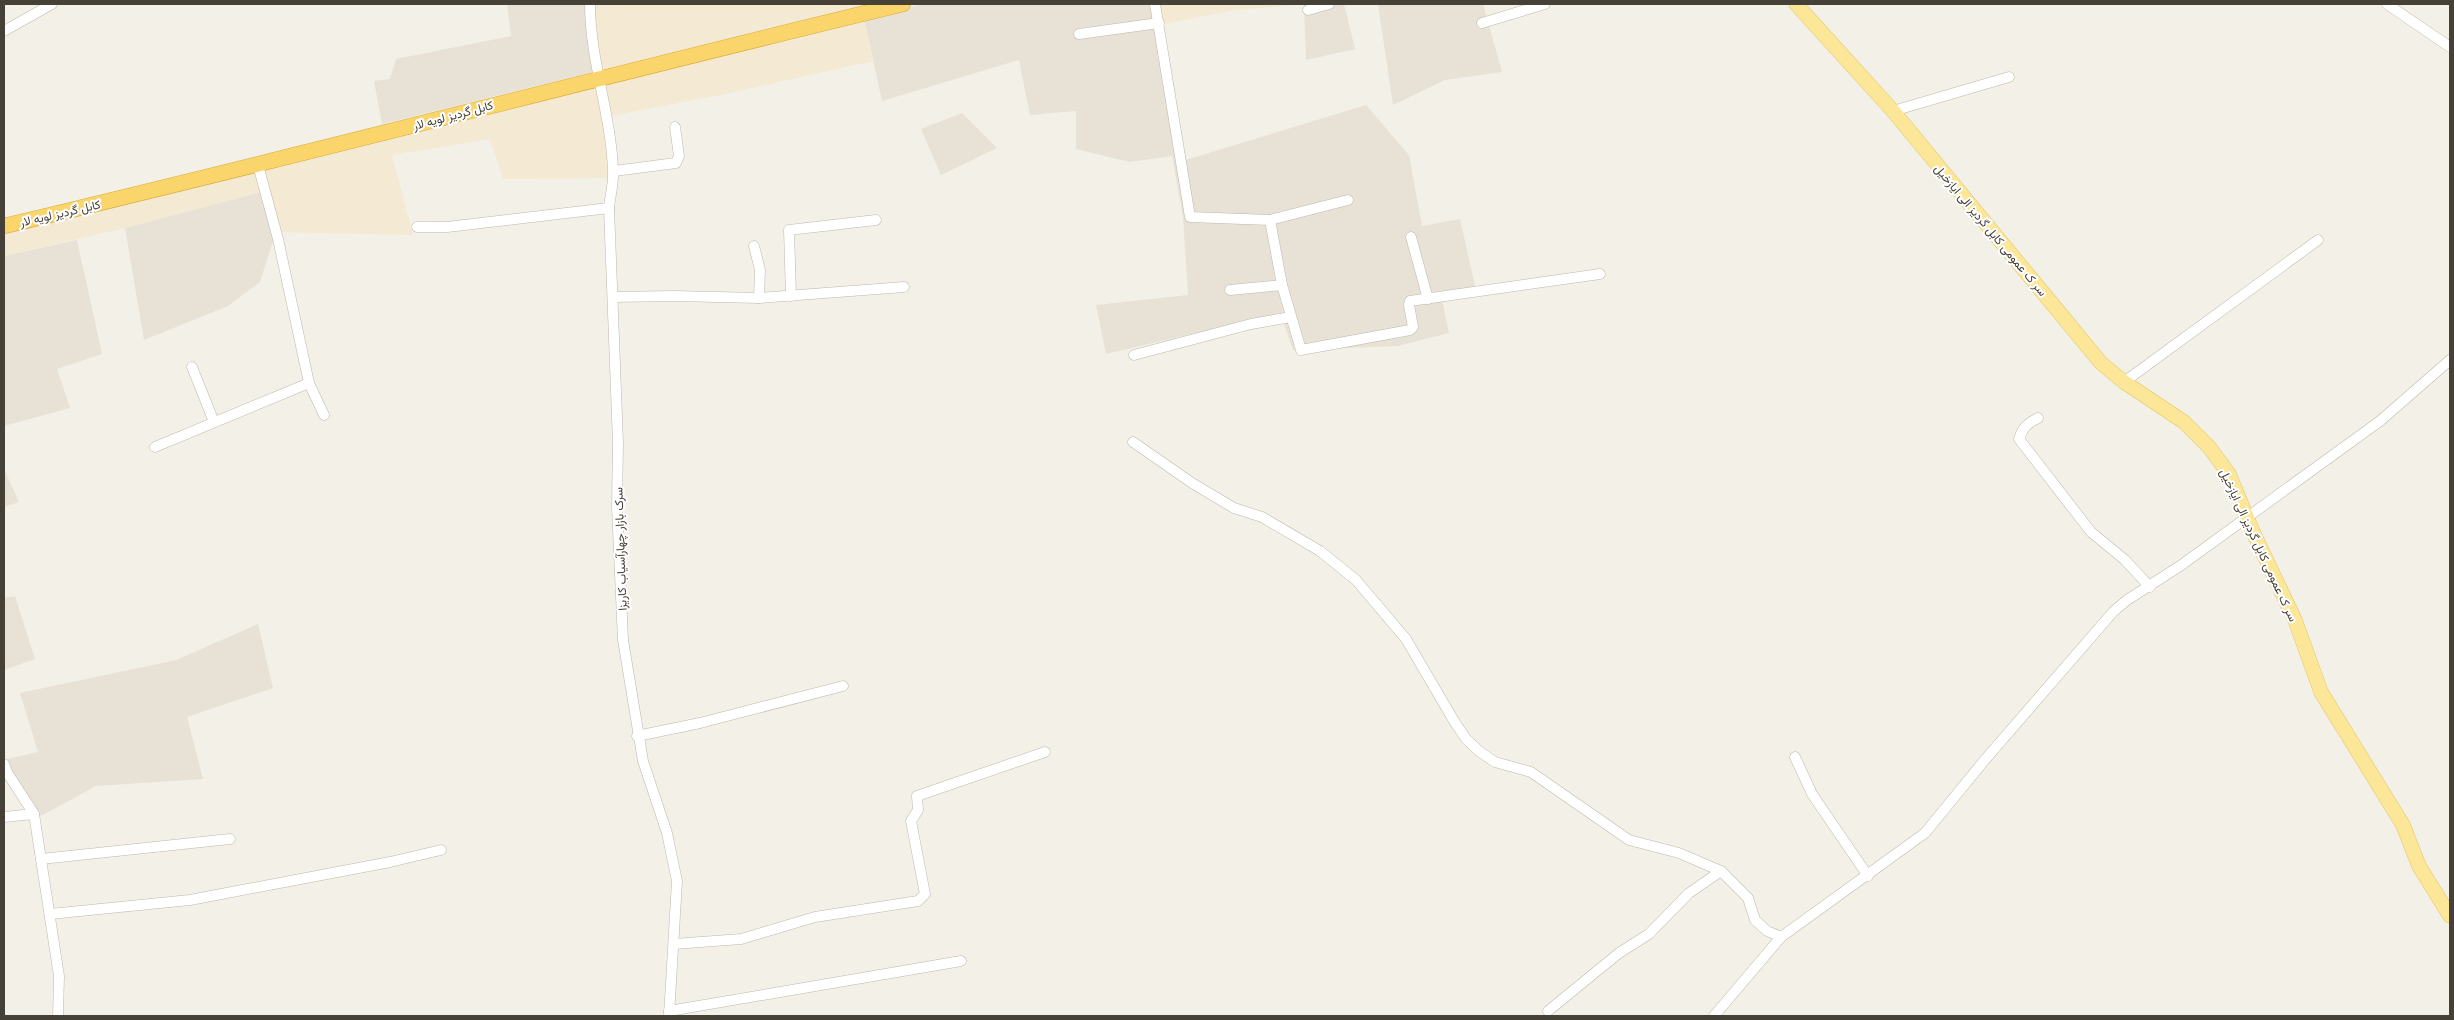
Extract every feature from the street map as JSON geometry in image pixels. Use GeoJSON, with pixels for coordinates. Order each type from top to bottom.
{"type":"FeatureCollection","features":[{"type":"Feature","properties":{"kind":"highway","name":"کابل گردیز لویه لار"},"geometry":{"type":"LineString","coordinates":[[4,226],[258,165],[600,77],[903,4]]}},
{"type":"Feature","properties":{"kind":"main road","name":"سر ک عمومی کابل گردیز الی ایازخیل"},"geometry":{"type":"LineString","coordinates":[[1796,4],[1893,111],[2101,363],[2124,382],[2184,422],[2209,447],[2229,474],[2247,518],[2295,620],[2321,692],[2403,826],[2419,866],[2450,916]]}},
{"type":"Feature","properties":{"kind":"street"},"geometry":{"type":"LineString","coordinates":[[4,31],[52,4]]}},
{"type":"Feature","properties":{"kind":"street","name":"سرک بازار چهارآسیاب کاریزا"},"geometry":{"type":"LineString","coordinates":[[590,4],[590,33],[600,77],[614,171],[609,208],[622,640],[637,736],[643,761],[667,833],[677,881],[669,1014]]}},
{"type":"Feature","properties":{"kind":"street"},"geometry":{"type":"LineString","coordinates":[[1155,4],[1188,215],[1190,217],[1270,220],[1348,200]]}},
{"type":"Feature","properties":{"kind":"street"},"geometry":{"type":"LineString","coordinates":[[1308,10],[1329,4]]}},
{"type":"Feature","properties":{"kind":"street"},"geometry":{"type":"LineString","coordinates":[[1482,23],[1545,4]]}},
{"type":"Feature","properties":{"kind":"street"},"geometry":{"type":"LineString","coordinates":[[2387,4],[2450,47]]}},
{"type":"Feature","properties":{"kind":"street"},"geometry":{"type":"LineString","coordinates":[[1080,34],[1159,23]]}},
{"type":"Feature","properties":{"kind":"street"},"geometry":{"type":"LineString","coordinates":[[1893,111],[2009,77]]}},
{"type":"Feature","properties":{"kind":"street"},"geometry":{"type":"LineString","coordinates":[[614,171],[676,163],[679,156],[676,127]]}},
{"type":"Feature","properties":{"kind":"street"},"geometry":{"type":"LineString","coordinates":[[258,165],[278,239],[309,383],[324,415]]}},
{"type":"Feature","properties":{"kind":"street"},"geometry":{"type":"LineString","coordinates":[[416,227],[448,227],[609,208]]}},
{"type":"Feature","properties":{"kind":"street"},"geometry":{"type":"LineString","coordinates":[[791,296],[789,230],[876,220]]}},
{"type":"Feature","properties":{"kind":"street"},"geometry":{"type":"LineString","coordinates":[[1270,220],[1282,285],[1301,350],[1410,330],[1413,327],[1409,303],[1600,274]]}},
{"type":"Feature","properties":{"kind":"street"},"geometry":{"type":"LineString","coordinates":[[1411,237],[1428,299]]}},
{"type":"Feature","properties":{"kind":"street"},"geometry":{"type":"LineString","coordinates":[[2124,382],[2318,240]]}},
{"type":"Feature","properties":{"kind":"street"},"geometry":{"type":"LineString","coordinates":[[754,246],[760,270],[759,298]]}},
{"type":"Feature","properties":{"kind":"street"},"geometry":{"type":"LineString","coordinates":[[1230,290],[1282,285]]}},
{"type":"Feature","properties":{"kind":"street"},"geometry":{"type":"LineString","coordinates":[[613,297],[759,298],[904,287]]}},
{"type":"Feature","properties":{"kind":"street"},"geometry":{"type":"LineString","coordinates":[[1134,355],[1251,324],[1291,317]]}},
{"type":"Feature","properties":{"kind":"street"},"geometry":{"type":"LineString","coordinates":[[1714,1016],[1781,937],[1925,833],[1983,762],[2113,612],[2127,600],[2150,587],[2380,422],[2450,360]]}},
{"type":"Feature","properties":{"kind":"street"},"geometry":{"type":"LineString","coordinates":[[192,367],[214,422]]}},
{"type":"Feature","properties":{"kind":"street"},"geometry":{"type":"LineString","coordinates":[[155,447],[309,383]]}},
{"type":"Feature","properties":{"kind":"street"},"geometry":{"type":"LineString","coordinates":[[2038,418],[2028,424],[2021,432],[2019,439],[2091,532],[2125,560],[2150,587]]}},
{"type":"Feature","properties":{"kind":"street"},"geometry":{"type":"LineString","coordinates":[[1133,442],[1192,483],[1234,508],[1262,517],[1320,551],[1356,580],[1406,639],[1454,721],[1466,738],[1480,752],[1495,762],[1531,772],[1629,840],[1679,853],[1722,871],[1748,898],[1755,920],[1767,931],[1781,937]]}},
{"type":"Feature","properties":{"kind":"street"},"geometry":{"type":"LineString","coordinates":[[637,736],[843,686]]}},
{"type":"Feature","properties":{"kind":"street"},"geometry":{"type":"LineString","coordinates":[[674,944],[742,938],[815,917],[918,901],[925,894],[911,821],[918,810],[917,796],[1045,752]]}},
{"type":"Feature","properties":{"kind":"street"},"geometry":{"type":"LineString","coordinates":[[1795,757],[1812,794],[1868,876]]}},
{"type":"Feature","properties":{"kind":"street"},"geometry":{"type":"LineString","coordinates":[[4,764],[8,774],[34,814],[59,976],[58,1016]]}},
{"type":"Feature","properties":{"kind":"street"},"geometry":{"type":"LineString","coordinates":[[4,817],[34,814]]}},
{"type":"Feature","properties":{"kind":"street"},"geometry":{"type":"LineString","coordinates":[[41,858],[230,839]]}},
{"type":"Feature","properties":{"kind":"street"},"geometry":{"type":"LineString","coordinates":[[50,914],[190,900],[390,862],[441,850]]}},
{"type":"Feature","properties":{"kind":"street"},"geometry":{"type":"LineString","coordinates":[[1548,1011],[1618,953],[1649,934],[1689,893],[1722,871]]}},
{"type":"Feature","properties":{"kind":"street"},"geometry":{"type":"LineString","coordinates":[[669,1014],[961,961]]}},
{"type":"Feature","properties":{"kind":"shaded area"},"geometry":{"type":"Polygon","coordinates":[[[507,4],[585,4],[596,71],[382,124],[374,81],[390,79],[396,59],[511,36],[507,4]]]}},
{"type":"Feature","properties":{"kind":"shaded area"},"geometry":{"type":"Polygon","coordinates":[[[585,4],[869,4],[596,71],[585,4]]]}},
{"type":"Feature","properties":{"kind":"shaded area"},"geometry":{"type":"Polygon","coordinates":[[[923,4],[1156,4],[1179,162],[1366,105],[1409,155],[1422,226],[1460,219],[1476,290],[1441,295],[1449,333],[1398,346],[1293,350],[1280,313],[1106,354],[1096,305],[1188,295],[1183,217],[1172,156],[1130,162],[1076,149],[1076,111],[1030,115],[1019,60],[882,101],[864,18],[923,4]]]}},
{"type":"Feature","properties":{"kind":"shaded area"},"geometry":{"type":"Polygon","coordinates":[[[1156,4],[1309,4],[1235,10],[1163,24],[1156,4]]]}},
{"type":"Feature","properties":{"kind":"shaded area"},"geometry":{"type":"Polygon","coordinates":[[[1344,4],[1355,49],[1306,60],[1304,5],[1344,4]]]}},
{"type":"Feature","properties":{"kind":"shaded area"},"geometry":{"type":"Polygon","coordinates":[[[1378,4],[1483,4],[1502,72],[1445,80],[1393,105],[1378,4]]]}},
{"type":"Feature","properties":{"kind":"shaded area"},"geometry":{"type":"Polygon","coordinates":[[[864,18],[873,61],[725,94],[611,116],[610,178],[503,179],[490,139],[392,155],[413,235],[276,232],[261,192],[125,228],[4,256],[4,234],[864,18]]]}},
{"type":"Feature","properties":{"kind":"shaded area"},"geometry":{"type":"Polygon","coordinates":[[[962,113],[997,148],[941,175],[921,129],[962,113]]]}},
{"type":"Feature","properties":{"kind":"shaded area"},"geometry":{"type":"Polygon","coordinates":[[[261,192],[276,232],[260,282],[228,306],[144,340],[125,228],[261,192]]]}},
{"type":"Feature","properties":{"kind":"shaded area"},"geometry":{"type":"Polygon","coordinates":[[[77,240],[102,354],[57,369],[70,408],[4,426],[4,256],[77,240]]]}},
{"type":"Feature","properties":{"kind":"shaded area"},"geometry":{"type":"Polygon","coordinates":[[[4,469],[19,502],[4,507],[4,469]]]}},
{"type":"Feature","properties":{"kind":"shaded area"},"geometry":{"type":"Polygon","coordinates":[[[15,596],[35,659],[4,670],[4,598],[15,596]]]}},
{"type":"Feature","properties":{"kind":"shaded area"},"geometry":{"type":"Polygon","coordinates":[[[258,624],[273,688],[187,717],[203,779],[96,786],[41,816],[4,760],[38,752],[20,693],[176,660],[258,624]]]}}]}
